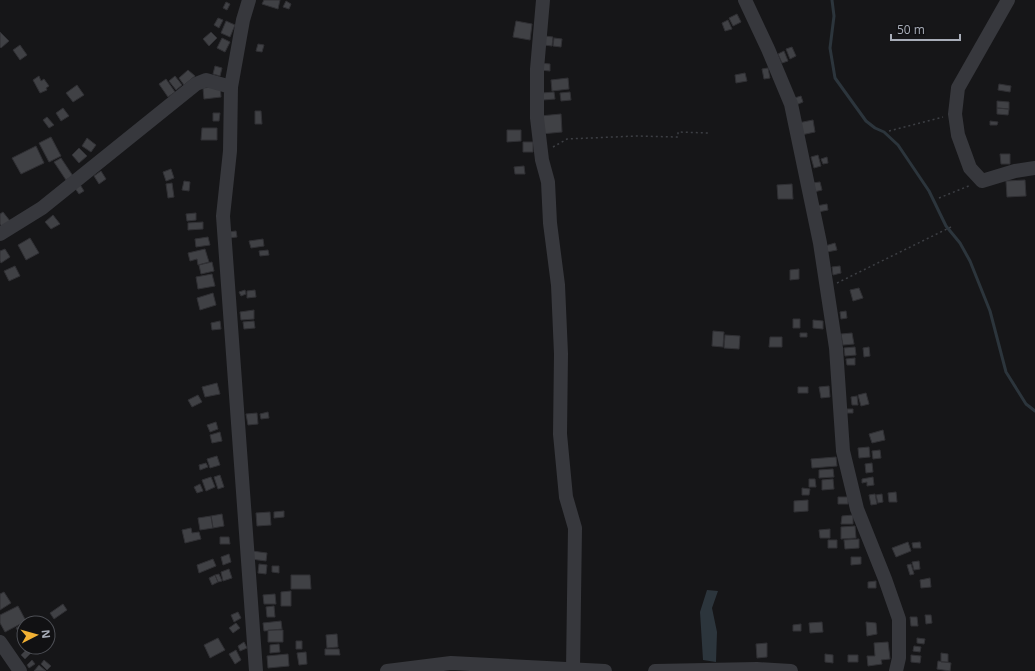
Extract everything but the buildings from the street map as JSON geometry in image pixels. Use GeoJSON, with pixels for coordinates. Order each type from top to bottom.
{"type":"FeatureCollection","features":[{"type":"Feature","properties":{"kind":"street"},"geometry":{"type":"LineString","coordinates":[[249,0],[243,20],[232,87],[230,151],[223,216],[256,671]]}},
{"type":"Feature","properties":{"kind":"street"},"geometry":{"type":"LineString","coordinates":[[543,0],[537,83],[537,118],[542,160],[548,182],[550,223],[558,285],[561,354],[560,434],[566,497],[575,528],[573,669]]}},
{"type":"Feature","properties":{"kind":"street"},"geometry":{"type":"LineString","coordinates":[[745,0],[768,49],[790,104],[820,243],[836,348],[843,451],[857,509],[899,618],[899,658],[896,671]]}},
{"type":"Feature","properties":{"kind":"street"},"geometry":{"type":"LineString","coordinates":[[1008,0],[958,88],[955,114],[958,135],[970,168],[982,181],[1015,171],[1035,168]]}},
{"type":"Feature","properties":{"kind":"street"},"geometry":{"type":"LineString","coordinates":[[0,234],[42,208],[196,84],[206,80],[232,87]]}},
{"type":"Feature","properties":{"kind":"street"},"geometry":{"type":"LineString","coordinates":[[0,642],[20,671]]}},
{"type":"Feature","properties":{"kind":"street"},"geometry":{"type":"LineString","coordinates":[[387,671],[451,663],[534,669],[605,671]]}},
{"type":"Feature","properties":{"kind":"street"},"geometry":{"type":"LineString","coordinates":[[655,671],[757,669],[791,671]]}},
{"type":"Feature","properties":{"kind":"path"},"geometry":{"type":"LineString","coordinates":[[889,131],[955,114]]}},
{"type":"Feature","properties":{"kind":"path"},"geometry":{"type":"LineString","coordinates":[[542,160],[549,149],[567,139],[636,136],[678,137],[678,132],[709,133]]}},
{"type":"Feature","properties":{"kind":"path"},"geometry":{"type":"LineString","coordinates":[[939,198],[982,181]]}},
{"type":"Feature","properties":{"kind":"path"},"geometry":{"type":"LineString","coordinates":[[827,289],[859,271],[910,248],[953,226]]}},
{"type":"Feature","properties":{"kind":"shaded area"},"geometry":{"type":"Polygon","coordinates":[[[707,590],[718,591],[712,608],[717,632],[716,662],[703,660],[700,612],[707,590]]]}},
{"type":"Feature","properties":{"kind":"waterway"},"geometry":{"type":"LineString","coordinates":[[832,0],[834,16],[830,48],[835,78],[866,121],[875,128],[884,132],[898,145],[929,191],[946,226],[960,243],[970,261],[990,311],[1006,372],[1026,404],[1035,411]]}}]}
